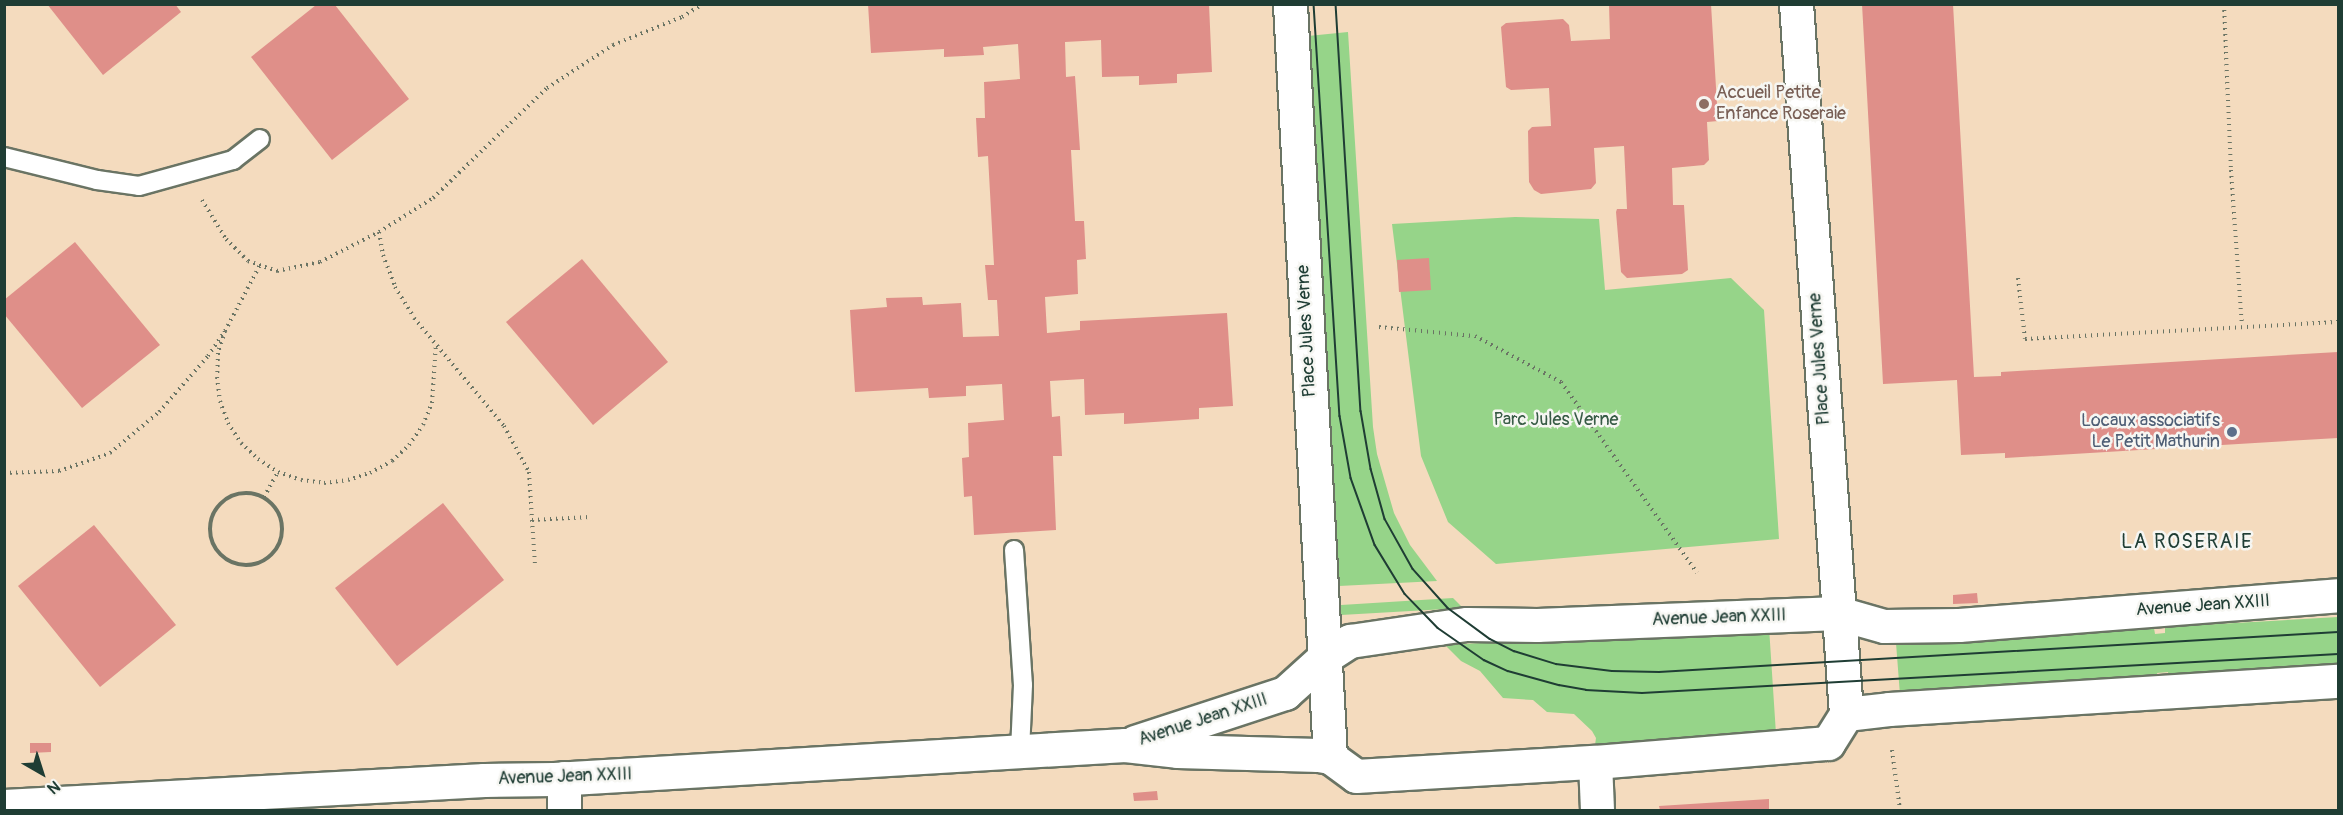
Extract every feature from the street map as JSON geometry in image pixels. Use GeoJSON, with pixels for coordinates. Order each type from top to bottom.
{"type":"FeatureCollection","features":[{"type":"Feature","properties":{"kind":"street","name":"Place Jules Verne"},"geometry":{"type":"LineString","coordinates":[[1290,4],[1330,757]]}},
{"type":"Feature","properties":{"kind":"street","name":"Place Jules Verne"},"geometry":{"type":"LineString","coordinates":[[1796,4],[1846,714]]}},
{"type":"Feature","properties":{"kind":"street","name":"Avenue Jean XXIII"},"geometry":{"type":"LineString","coordinates":[[1125,745],[1285,693],[1325,657],[1350,641],[1467,624],[1537,625],[1838,613],[1884,626],[1959,625],[2338,595]]}},
{"type":"Feature","properties":{"kind":"street"},"geometry":{"type":"LineString","coordinates":[[1330,757],[1356,776],[1595,762],[1828,743],[1846,714],[1889,709],[2338,681]]}},
{"type":"Feature","properties":{"kind":"street","name":"Avenue Jean XXIII"},"geometry":{"type":"LineString","coordinates":[[4,806],[564,778],[1125,745],[1177,751],[1265,752],[1330,757]]}},
{"type":"Feature","properties":{"kind":"street"},"geometry":{"type":"LineString","coordinates":[[1595,762],[1597,810]]}},
{"type":"Feature","properties":{"kind":"street"},"geometry":{"type":"LineString","coordinates":[[564,778],[564,810]]}},
{"type":"Feature","properties":{"kind":"lane"},"geometry":{"type":"LineString","coordinates":[[4,158],[97,180],[139,186],[233,160],[260,139]]}},
{"type":"Feature","properties":{"kind":"lane"},"geometry":{"type":"LineString","coordinates":[[1014,550],[1023,685],[1020,751]]}},
{"type":"Feature","properties":{"kind":"path"},"geometry":{"type":"LineString","coordinates":[[189,174],[206,208],[226,239],[248,261],[277,271],[320,262],[379,232],[433,198],[548,88],[613,45],[682,17],[703,4]]}},
{"type":"Feature","properties":{"kind":"path"},"geometry":{"type":"LineString","coordinates":[[2224,4],[2231,170],[2242,326]]}},
{"type":"Feature","properties":{"kind":"path"},"geometry":{"type":"LineString","coordinates":[[379,232],[383,255],[395,287],[414,318],[504,426],[529,472],[536,565]]}},
{"type":"Feature","properties":{"kind":"path"},"geometry":{"type":"LineString","coordinates":[[4,473],[59,471],[110,453],[159,412],[207,357],[225,330],[260,265]]}},
{"type":"Feature","properties":{"kind":"path"},"geometry":{"type":"LineString","coordinates":[[2018,278],[2025,339],[2338,322]]}},
{"type":"Feature","properties":{"kind":"path"},"geometry":{"type":"LineString","coordinates":[[1379,327],[1476,336],[1561,382],[1697,573]]}},
{"type":"Feature","properties":{"kind":"path"},"geometry":{"type":"LineString","coordinates":[[225,330],[218,353],[217,377],[224,412],[241,442],[258,459],[278,472],[300,480],[336,482],[370,473],[392,461],[423,425],[432,403],[436,345]]}},
{"type":"Feature","properties":{"kind":"path"},"geometry":{"type":"LineString","coordinates":[[264,497],[278,472]]}},
{"type":"Feature","properties":{"kind":"path"},"geometry":{"type":"LineString","coordinates":[[253,492],[264,497],[273,504],[282,527],[276,550],[256,564],[233,563],[214,548],[209,525],[213,513],[220,503],[230,496],[253,492]]}},
{"type":"Feature","properties":{"kind":"path"},"geometry":{"type":"LineString","coordinates":[[532,520],[589,516]]}},
{"type":"Feature","properties":{"kind":"path"},"geometry":{"type":"LineString","coordinates":[[1892,750],[1900,810]]}},
{"type":"Feature","properties":{"kind":"green space"},"geometry":{"type":"Polygon","coordinates":[[[1348,32],[1373,427],[1377,454],[1394,513],[1410,545],[1437,581],[1339,586],[1308,36],[1348,32]]]}},
{"type":"Feature","properties":{"kind":"green space","name":"Parc Jules Verne"},"geometry":{"type":"Polygon","coordinates":[[[1515,217],[1599,219],[1605,290],[1731,278],[1764,310],[1779,539],[1496,564],[1448,522],[1421,456],[1392,224],[1515,217]]]}},
{"type":"Feature","properties":{"kind":"green space"},"geometry":{"type":"Polygon","coordinates":[[[1453,598],[1463,608],[1341,615],[1341,605],[1453,598]]]}},
{"type":"Feature","properties":{"kind":"green space"},"geometry":{"type":"Polygon","coordinates":[[[2338,617],[2338,669],[2169,679],[2168,672],[2157,673],[2158,680],[1900,695],[1896,643],[2154,628],[2155,634],[2165,633],[2165,627],[2338,617]]]}},
{"type":"Feature","properties":{"kind":"green space"},"geometry":{"type":"Polygon","coordinates":[[[1769,627],[1776,734],[1595,745],[1596,738],[1592,731],[1574,714],[1547,712],[1533,700],[1503,698],[1480,671],[1461,661],[1445,645],[1769,627]]]}},
{"type":"Feature","properties":{"kind":"building"},"geometry":{"type":"Polygon","coordinates":[[[47,4],[175,4],[181,12],[103,75],[47,4]]]}},
{"type":"Feature","properties":{"kind":"building"},"geometry":{"type":"Polygon","coordinates":[[[868,4],[1209,4],[1212,72],[1177,74],[1177,83],[1139,85],[1139,76],[1102,77],[1101,40],[1065,42],[1066,77],[1075,76],[1080,150],[1071,150],[1075,221],[1084,221],[1086,259],[1077,260],[1078,294],[1045,297],[1047,333],[1080,330],[1080,321],[1227,313],[1233,406],[1199,408],[1199,419],[1124,424],[1124,413],[1085,415],[1084,379],[1050,381],[1052,417],[1060,416],[1062,456],[1053,456],[1056,530],[974,535],[972,496],[964,497],[962,458],[969,457],[968,423],[1004,420],[1002,384],[966,386],[966,396],[929,398],[928,388],[855,392],[850,310],[887,307],[886,298],[922,297],[923,305],[961,303],[963,337],[999,336],[997,300],[988,300],[985,265],[994,265],[988,156],[978,157],[976,118],[985,118],[984,82],[1020,79],[1018,44],[983,47],[984,55],[944,57],[944,49],[871,53],[868,4]]]}},
{"type":"Feature","properties":{"kind":"building"},"geometry":{"type":"Polygon","coordinates":[[[1609,4],[1711,4],[1718,121],[1707,122],[1709,160],[1704,165],[1672,168],[1673,205],[1684,205],[1688,270],[1682,274],[1627,278],[1621,272],[1616,212],[1617,209],[1627,209],[1624,146],[1594,148],[1596,183],[1591,189],[1541,194],[1534,190],[1529,182],[1528,131],[1532,127],[1551,126],[1549,88],[1511,90],[1506,87],[1501,27],[1506,23],[1563,19],[1569,25],[1571,41],[1610,39],[1609,4]]]}},
{"type":"Feature","properties":{"kind":"building"},"geometry":{"type":"Polygon","coordinates":[[[1862,4],[1953,4],[1974,377],[2001,376],[2001,372],[2338,352],[2338,438],[2005,458],[2005,453],[1961,455],[1957,380],[1883,384],[1862,4]]]}},
{"type":"Feature","properties":{"kind":"building"},"geometry":{"type":"Polygon","coordinates":[[[316,5],[335,5],[409,99],[332,160],[251,57],[316,5]]]}},
{"type":"Feature","properties":{"kind":"building"},"geometry":{"type":"Polygon","coordinates":[[[75,242],[160,345],[82,408],[4,314],[4,300],[75,242]]]}},
{"type":"Feature","properties":{"kind":"building"},"geometry":{"type":"Polygon","coordinates":[[[1429,258],[1431,290],[1399,292],[1397,260],[1429,258]]]}},
{"type":"Feature","properties":{"kind":"building"},"geometry":{"type":"Polygon","coordinates":[[[582,259],[668,362],[593,425],[506,322],[582,259]]]}},
{"type":"Feature","properties":{"kind":"building"},"geometry":{"type":"Polygon","coordinates":[[[443,503],[504,580],[397,666],[335,588],[443,503]]]}},
{"type":"Feature","properties":{"kind":"building"},"geometry":{"type":"Polygon","coordinates":[[[94,525],[176,625],[100,687],[18,586],[94,525]]]}},
{"type":"Feature","properties":{"kind":"building"},"geometry":{"type":"Polygon","coordinates":[[[1977,593],[1978,603],[1953,604],[1953,595],[1977,593]]]}},
{"type":"Feature","properties":{"kind":"building"},"geometry":{"type":"Polygon","coordinates":[[[30,743],[51,743],[51,752],[30,753],[30,743]]]}},
{"type":"Feature","properties":{"kind":"building"},"geometry":{"type":"Polygon","coordinates":[[[1157,791],[1158,800],[1134,801],[1133,793],[1157,791]]]}},
{"type":"Feature","properties":{"kind":"building"},"geometry":{"type":"Polygon","coordinates":[[[1769,799],[1769,810],[1660,810],[1659,806],[1769,799]]]}},
{"type":"Feature","properties":{"kind":"tram line"},"geometry":{"type":"LineString","coordinates":[[1314,4],[1340,416],[1351,478],[1375,545],[1405,594],[1438,628],[1484,660],[1508,671],[1559,685],[1586,690],[1642,693],[2338,654]]}},
{"type":"Feature","properties":{"kind":"tram line"},"geometry":{"type":"LineString","coordinates":[[1336,4],[1361,411],[1371,469],[1385,519],[1413,569],[1448,608],[1490,639],[1514,651],[1556,664],[1612,671],[1659,672],[2338,632]]}},
{"type":"Feature","properties":{"kind":"place","name":"Accueil Petite Enfance Roseraie"},"geometry":{"type":"Point","coordinates":[1704,104]}},
{"type":"Feature","properties":{"kind":"place","name":"Locaux associatifs Le Petit Mathurin"},"geometry":{"type":"Point","coordinates":[2232,432]}},
{"type":"Feature","properties":{"kind":"district","name":"LA ROSERAIE"},"geometry":{"type":"Point","coordinates":[2187,541]}}]}
